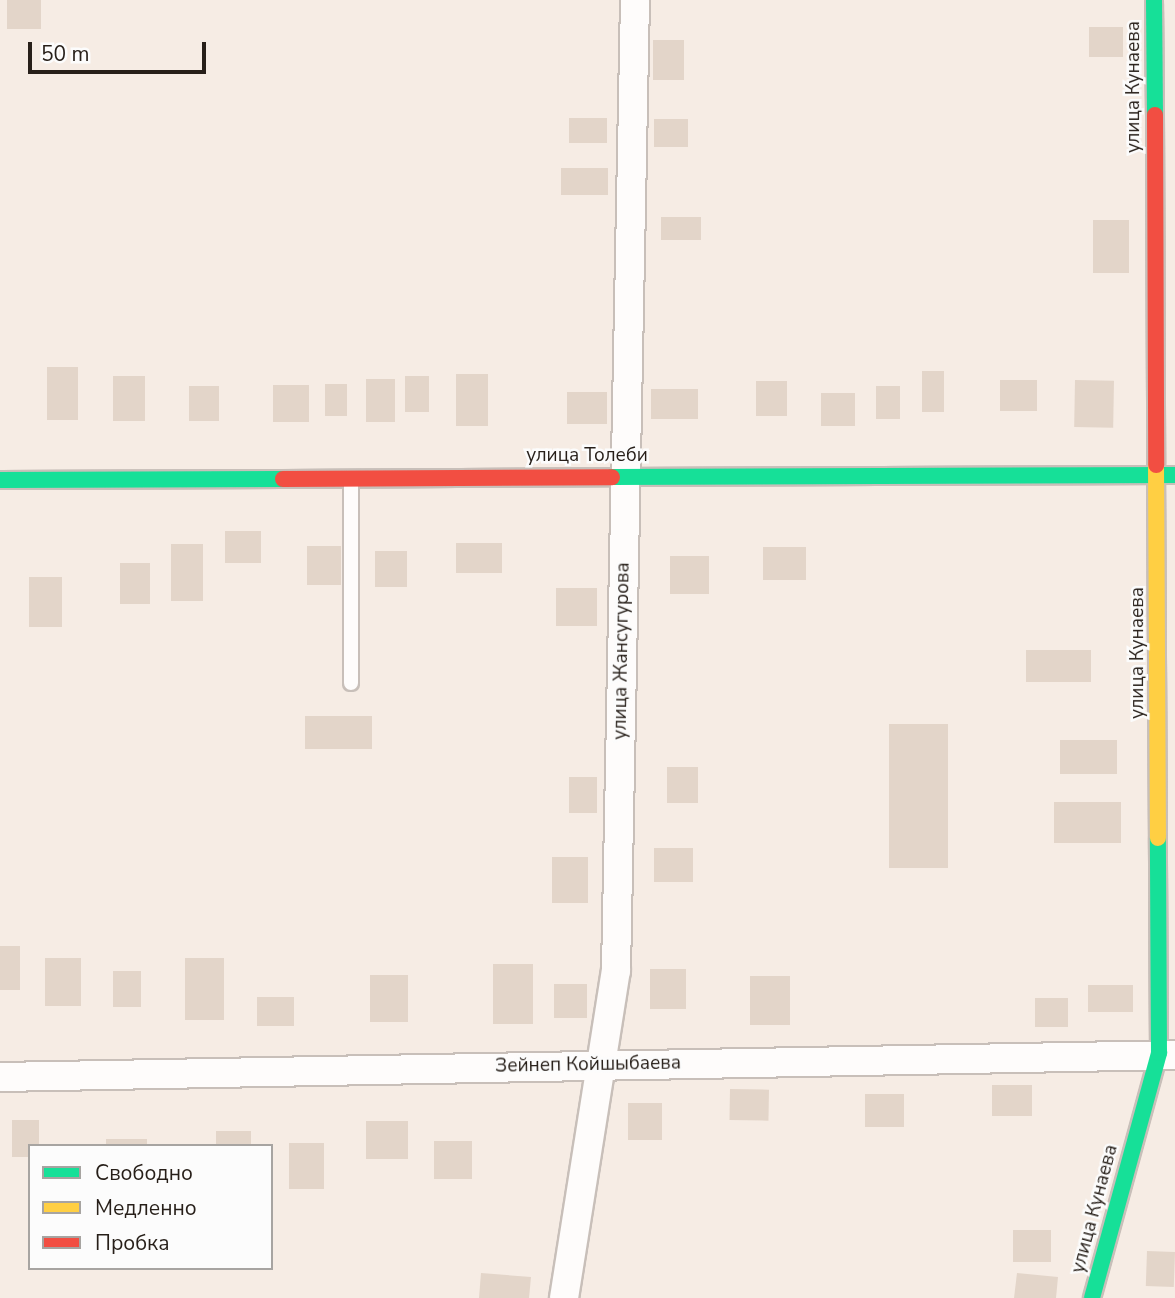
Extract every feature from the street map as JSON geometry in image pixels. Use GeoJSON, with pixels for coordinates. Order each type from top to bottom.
{"type":"FeatureCollection","features":[{"type":"Feature","properties":{"kind":"street","name":"улица Жансугурова"},"geometry":{"type":"LineString","coordinates":[[564,1298],[617,971],[635,0]]}},
{"type":"Feature","properties":{"kind":"street","name":"улица Кунаева"},"geometry":{"type":"LineString","coordinates":[[1092,1298],[1167,1054],[1167,475],[1154,0]]}},
{"type":"Feature","properties":{"kind":"street","name":"улица Толеби"},"geometry":{"type":"LineString","coordinates":[[0,480],[1167,475]]}},
{"type":"Feature","properties":{"kind":"street","name":"Зейнеп Койшыбаева"},"geometry":{"type":"LineString","coordinates":[[0,1077],[1167,1054]]}},
{"type":"Feature","properties":{"kind":"lane"},"geometry":{"type":"LineString","coordinates":[[351,478],[351,683]]}},
{"type":"Feature","properties":{"kind":"building"},"geometry":{"type":"Polygon","coordinates":[[[7,0],[41,0],[41,29],[7,29],[7,0]]]}},
{"type":"Feature","properties":{"kind":"building"},"geometry":{"type":"Polygon","coordinates":[[[1089,27],[1123,27],[1123,57],[1089,57],[1089,27]]]}},
{"type":"Feature","properties":{"kind":"building"},"geometry":{"type":"Polygon","coordinates":[[[653,40],[684,40],[684,80],[653,80],[653,40]]]}},
{"type":"Feature","properties":{"kind":"building"},"geometry":{"type":"Polygon","coordinates":[[[569,118],[607,118],[607,143],[569,143],[569,118]]]}},
{"type":"Feature","properties":{"kind":"building"},"geometry":{"type":"Polygon","coordinates":[[[654,119],[688,119],[688,147],[654,147],[654,119]]]}},
{"type":"Feature","properties":{"kind":"building"},"geometry":{"type":"Polygon","coordinates":[[[561,168],[608,168],[608,195],[561,195],[561,168]]]}},
{"type":"Feature","properties":{"kind":"building"},"geometry":{"type":"Polygon","coordinates":[[[661,217],[701,217],[701,240],[661,240],[661,217]]]}},
{"type":"Feature","properties":{"kind":"building"},"geometry":{"type":"Polygon","coordinates":[[[1093,220],[1129,220],[1129,273],[1093,273],[1093,220]]]}},
{"type":"Feature","properties":{"kind":"building"},"geometry":{"type":"Polygon","coordinates":[[[47,367],[78,367],[78,420],[47,420],[47,367]]]}},
{"type":"Feature","properties":{"kind":"building"},"geometry":{"type":"Polygon","coordinates":[[[922,371],[944,371],[944,412],[922,412],[922,371]]]}},
{"type":"Feature","properties":{"kind":"building"},"geometry":{"type":"Polygon","coordinates":[[[456,374],[488,374],[488,426],[456,426],[456,374]]]}},
{"type":"Feature","properties":{"kind":"building"},"geometry":{"type":"Polygon","coordinates":[[[113,376],[145,376],[145,421],[113,421],[113,376]]]}},
{"type":"Feature","properties":{"kind":"building"},"geometry":{"type":"Polygon","coordinates":[[[405,376],[429,376],[429,412],[405,412],[405,376]]]}},
{"type":"Feature","properties":{"kind":"building"},"geometry":{"type":"Polygon","coordinates":[[[366,379],[395,379],[395,422],[366,422],[366,379]]]}},
{"type":"Feature","properties":{"kind":"building"},"geometry":{"type":"Polygon","coordinates":[[[1000,380],[1037,380],[1037,411],[1000,411],[1000,380]]]}},
{"type":"Feature","properties":{"kind":"building"},"geometry":{"type":"Polygon","coordinates":[[[1075,380],[1114,381],[1113,428],[1074,427],[1075,380]]]}},
{"type":"Feature","properties":{"kind":"building"},"geometry":{"type":"Polygon","coordinates":[[[756,381],[787,381],[787,416],[756,416],[756,381]]]}},
{"type":"Feature","properties":{"kind":"building"},"geometry":{"type":"Polygon","coordinates":[[[325,384],[347,384],[347,416],[325,416],[325,384]]]}},
{"type":"Feature","properties":{"kind":"building"},"geometry":{"type":"Polygon","coordinates":[[[273,385],[309,385],[309,422],[273,422],[273,385]]]}},
{"type":"Feature","properties":{"kind":"building"},"geometry":{"type":"Polygon","coordinates":[[[189,386],[219,386],[219,421],[189,421],[189,386]]]}},
{"type":"Feature","properties":{"kind":"building"},"geometry":{"type":"Polygon","coordinates":[[[876,386],[900,386],[900,419],[876,419],[876,386]]]}},
{"type":"Feature","properties":{"kind":"building"},"geometry":{"type":"Polygon","coordinates":[[[651,389],[698,389],[698,419],[651,419],[651,389]]]}},
{"type":"Feature","properties":{"kind":"building"},"geometry":{"type":"Polygon","coordinates":[[[567,392],[607,392],[607,424],[567,424],[567,392]]]}},
{"type":"Feature","properties":{"kind":"building"},"geometry":{"type":"Polygon","coordinates":[[[821,393],[855,393],[855,426],[821,426],[821,393]]]}},
{"type":"Feature","properties":{"kind":"building"},"geometry":{"type":"Polygon","coordinates":[[[225,531],[261,531],[261,563],[225,563],[225,531]]]}},
{"type":"Feature","properties":{"kind":"building"},"geometry":{"type":"Polygon","coordinates":[[[456,543],[502,543],[502,573],[456,573],[456,543]]]}},
{"type":"Feature","properties":{"kind":"building"},"geometry":{"type":"Polygon","coordinates":[[[171,544],[203,544],[203,601],[171,601],[171,544]]]}},
{"type":"Feature","properties":{"kind":"building"},"geometry":{"type":"Polygon","coordinates":[[[307,546],[341,546],[341,585],[307,585],[307,546]]]}},
{"type":"Feature","properties":{"kind":"building"},"geometry":{"type":"Polygon","coordinates":[[[763,547],[806,547],[806,580],[763,580],[763,547]]]}},
{"type":"Feature","properties":{"kind":"building"},"geometry":{"type":"Polygon","coordinates":[[[375,551],[407,551],[407,587],[375,587],[375,551]]]}},
{"type":"Feature","properties":{"kind":"building"},"geometry":{"type":"Polygon","coordinates":[[[670,556],[709,556],[709,594],[670,594],[670,556]]]}},
{"type":"Feature","properties":{"kind":"building"},"geometry":{"type":"Polygon","coordinates":[[[120,563],[150,563],[150,604],[120,604],[120,563]]]}},
{"type":"Feature","properties":{"kind":"building"},"geometry":{"type":"Polygon","coordinates":[[[29,577],[62,577],[62,627],[29,627],[29,577]]]}},
{"type":"Feature","properties":{"kind":"building"},"geometry":{"type":"Polygon","coordinates":[[[556,588],[597,588],[597,626],[556,626],[556,588]]]}},
{"type":"Feature","properties":{"kind":"building"},"geometry":{"type":"Polygon","coordinates":[[[1026,650],[1091,650],[1091,682],[1026,682],[1026,650]]]}},
{"type":"Feature","properties":{"kind":"building"},"geometry":{"type":"Polygon","coordinates":[[[305,716],[372,716],[372,749],[305,749],[305,716]]]}},
{"type":"Feature","properties":{"kind":"building"},"geometry":{"type":"Polygon","coordinates":[[[889,724],[948,724],[948,868],[889,868],[889,724]]]}},
{"type":"Feature","properties":{"kind":"building"},"geometry":{"type":"Polygon","coordinates":[[[1060,740],[1117,740],[1117,774],[1060,774],[1060,740]]]}},
{"type":"Feature","properties":{"kind":"building"},"geometry":{"type":"Polygon","coordinates":[[[667,767],[698,767],[698,803],[667,803],[667,767]]]}},
{"type":"Feature","properties":{"kind":"building"},"geometry":{"type":"Polygon","coordinates":[[[569,777],[597,777],[597,813],[569,813],[569,777]]]}},
{"type":"Feature","properties":{"kind":"building"},"geometry":{"type":"Polygon","coordinates":[[[1054,802],[1121,802],[1121,843],[1054,843],[1054,802]]]}},
{"type":"Feature","properties":{"kind":"building"},"geometry":{"type":"Polygon","coordinates":[[[654,848],[693,848],[693,882],[654,882],[654,848]]]}},
{"type":"Feature","properties":{"kind":"building"},"geometry":{"type":"Polygon","coordinates":[[[552,857],[588,857],[588,903],[552,903],[552,857]]]}},
{"type":"Feature","properties":{"kind":"building"},"geometry":{"type":"Polygon","coordinates":[[[0,946],[20,946],[20,990],[0,990],[0,946]]]}},
{"type":"Feature","properties":{"kind":"building"},"geometry":{"type":"Polygon","coordinates":[[[45,958],[81,958],[81,1006],[45,1006],[45,958]]]}},
{"type":"Feature","properties":{"kind":"building"},"geometry":{"type":"Polygon","coordinates":[[[185,958],[224,958],[224,1020],[185,1020],[185,958]]]}},
{"type":"Feature","properties":{"kind":"building"},"geometry":{"type":"Polygon","coordinates":[[[493,964],[533,964],[533,1024],[493,1024],[493,964]]]}},
{"type":"Feature","properties":{"kind":"building"},"geometry":{"type":"Polygon","coordinates":[[[650,969],[686,969],[686,1009],[650,1009],[650,969]]]}},
{"type":"Feature","properties":{"kind":"building"},"geometry":{"type":"Polygon","coordinates":[[[113,971],[141,971],[141,1007],[113,1007],[113,971]]]}},
{"type":"Feature","properties":{"kind":"building"},"geometry":{"type":"Polygon","coordinates":[[[370,975],[408,975],[408,1022],[370,1022],[370,975]]]}},
{"type":"Feature","properties":{"kind":"building"},"geometry":{"type":"Polygon","coordinates":[[[750,976],[790,976],[790,1025],[750,1025],[750,976]]]}},
{"type":"Feature","properties":{"kind":"building"},"geometry":{"type":"Polygon","coordinates":[[[554,984],[587,984],[587,1018],[554,1018],[554,984]]]}},
{"type":"Feature","properties":{"kind":"building"},"geometry":{"type":"Polygon","coordinates":[[[1088,985],[1133,985],[1133,1012],[1088,1012],[1088,985]]]}},
{"type":"Feature","properties":{"kind":"building"},"geometry":{"type":"Polygon","coordinates":[[[257,997],[294,997],[294,1026],[257,1026],[257,997]]]}},
{"type":"Feature","properties":{"kind":"building"},"geometry":{"type":"Polygon","coordinates":[[[1035,998],[1068,998],[1068,1027],[1035,1027],[1035,998]]]}},
{"type":"Feature","properties":{"kind":"building"},"geometry":{"type":"Polygon","coordinates":[[[992,1085],[1032,1085],[1032,1116],[992,1116],[992,1085]]]}},
{"type":"Feature","properties":{"kind":"building"},"geometry":{"type":"Polygon","coordinates":[[[730,1089],[769,1090],[768,1121],[729,1120],[730,1089]]]}},
{"type":"Feature","properties":{"kind":"building"},"geometry":{"type":"Polygon","coordinates":[[[865,1094],[904,1094],[904,1127],[865,1127],[865,1094]]]}},
{"type":"Feature","properties":{"kind":"building"},"geometry":{"type":"Polygon","coordinates":[[[628,1103],[662,1103],[662,1140],[628,1140],[628,1103]]]}},
{"type":"Feature","properties":{"kind":"building"},"geometry":{"type":"Polygon","coordinates":[[[12,1120],[39,1120],[39,1144],[28,1144],[28,1157],[12,1157],[12,1120]]]}},
{"type":"Feature","properties":{"kind":"building"},"geometry":{"type":"Polygon","coordinates":[[[366,1121],[408,1121],[408,1159],[366,1159],[366,1121]]]}},
{"type":"Feature","properties":{"kind":"building"},"geometry":{"type":"Polygon","coordinates":[[[216,1131],[251,1131],[251,1144],[216,1144],[216,1131]]]}},
{"type":"Feature","properties":{"kind":"building"},"geometry":{"type":"Polygon","coordinates":[[[106,1139],[147,1139],[147,1144],[106,1144],[106,1139]]]}},
{"type":"Feature","properties":{"kind":"building"},"geometry":{"type":"Polygon","coordinates":[[[434,1141],[472,1141],[472,1179],[434,1179],[434,1141]]]}},
{"type":"Feature","properties":{"kind":"building"},"geometry":{"type":"Polygon","coordinates":[[[289,1143],[324,1143],[324,1189],[289,1189],[289,1143]]]}},
{"type":"Feature","properties":{"kind":"building"},"geometry":{"type":"Polygon","coordinates":[[[1013,1230],[1051,1230],[1051,1262],[1013,1262],[1013,1230]]]}},
{"type":"Feature","properties":{"kind":"building"},"geometry":{"type":"Polygon","coordinates":[[[1147,1251],[1175,1252],[1174,1287],[1146,1286],[1147,1251]]]}},
{"type":"Feature","properties":{"kind":"building"},"geometry":{"type":"Polygon","coordinates":[[[481,1273],[531,1277],[529,1298],[479,1298],[481,1273]]]}},
{"type":"Feature","properties":{"kind":"building"},"geometry":{"type":"Polygon","coordinates":[[[1017,1273],[1058,1277],[1056,1298],[1014,1298],[1017,1273]]]}},
{"type":"Feature","properties":{"kind":"traffic: fast"},"geometry":{"type":"LineString","coordinates":[[1154,0],[1155,115]]}},
{"type":"Feature","properties":{"kind":"traffic: fast"},"geometry":{"type":"LineString","coordinates":[[612,477],[1175,475]]}},
{"type":"Feature","properties":{"kind":"traffic: fast"},"geometry":{"type":"LineString","coordinates":[[0,480],[283,479]]}},
{"type":"Feature","properties":{"kind":"traffic: fast"},"geometry":{"type":"LineString","coordinates":[[1092,1298],[1159,1053],[1158,838]]}},
{"type":"Feature","properties":{"kind":"traffic: slow"},"geometry":{"type":"LineString","coordinates":[[1156,465],[1158,838]]}},
{"type":"Feature","properties":{"kind":"traffic: jam"},"geometry":{"type":"LineString","coordinates":[[1155,115],[1156,465]]}},
{"type":"Feature","properties":{"kind":"traffic: jam"},"geometry":{"type":"LineString","coordinates":[[283,479],[612,477]]}}]}
